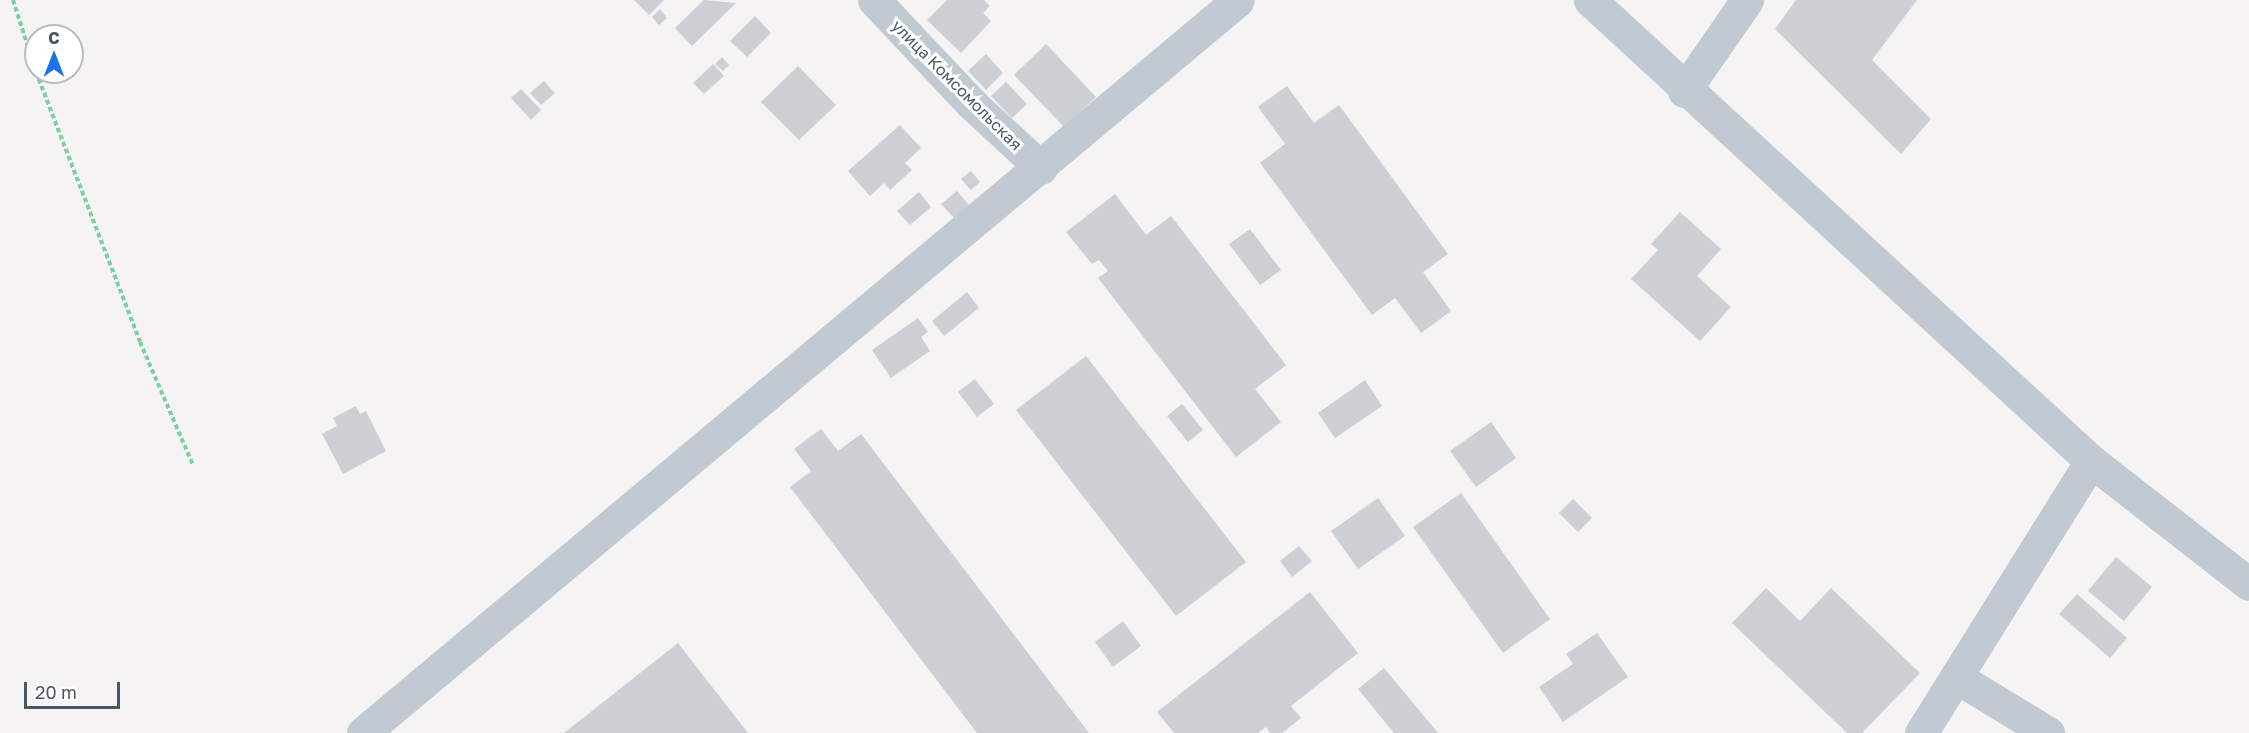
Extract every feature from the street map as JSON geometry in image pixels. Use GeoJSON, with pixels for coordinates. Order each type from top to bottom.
{"type":"FeatureCollection","features":[{"type":"Feature","properties":{"kind":"street","name":"улица Комсомольская"},"geometry":{"type":"LineString","coordinates":[[874,0],[972,104],[1041,168]]}},
{"type":"Feature","properties":{"kind":"street"},"geometry":{"type":"LineString","coordinates":[[363,733],[1041,168],[1238,0]]}},
{"type":"Feature","properties":{"kind":"street"},"geometry":{"type":"LineString","coordinates":[[1590,0],[1684,91],[2091,461],[2249,584]]}},
{"type":"Feature","properties":{"kind":"street"},"geometry":{"type":"LineString","coordinates":[[1684,91],[1747,0]]}},
{"type":"Feature","properties":{"kind":"street"},"geometry":{"type":"LineString","coordinates":[[1921,733],[2091,461]]}},
{"type":"Feature","properties":{"kind":"street"},"geometry":{"type":"LineString","coordinates":[[1956,677],[2048,733]]}},
{"type":"Feature","properties":{"kind":"path"},"geometry":{"type":"LineString","coordinates":[[13,0],[24,34]]}},
{"type":"Feature","properties":{"kind":"path"},"geometry":{"type":"LineString","coordinates":[[41,84],[140,342],[193,465]]}},
{"type":"Feature","properties":{"kind":"building"},"geometry":{"type":"Polygon","coordinates":[[[634,0],[664,0],[649,15],[634,0]]]}},
{"type":"Feature","properties":{"kind":"building"},"geometry":{"type":"Polygon","coordinates":[[[704,0],[736,3],[692,46],[675,28],[704,0]]]}},
{"type":"Feature","properties":{"kind":"building"},"geometry":{"type":"Polygon","coordinates":[[[947,0],[984,0],[990,6],[983,13],[991,21],[961,53],[927,20],[947,0]]]}},
{"type":"Feature","properties":{"kind":"building"},"geometry":{"type":"Polygon","coordinates":[[[1796,0],[1917,0],[1872,60],[1931,119],[1901,154],[1775,29],[1796,0]]]}},
{"type":"Feature","properties":{"kind":"building"},"geometry":{"type":"Polygon","coordinates":[[[660,9],[667,18],[659,25],[652,17],[660,9]]]}},
{"type":"Feature","properties":{"kind":"building"},"geometry":{"type":"Polygon","coordinates":[[[755,16],[771,33],[747,57],[730,41],[755,16]]]}},
{"type":"Feature","properties":{"kind":"building"},"geometry":{"type":"Polygon","coordinates":[[[1046,44],[1096,97],[1064,127],[1014,75],[1046,44]]]}},
{"type":"Feature","properties":{"kind":"building"},"geometry":{"type":"Polygon","coordinates":[[[986,54],[1003,73],[986,90],[968,71],[986,54]]]}},
{"type":"Feature","properties":{"kind":"building"},"geometry":{"type":"Polygon","coordinates":[[[722,57],[729,65],[723,71],[715,64],[722,57]]]}},
{"type":"Feature","properties":{"kind":"building"},"geometry":{"type":"Polygon","coordinates":[[[713,64],[724,76],[704,94],[693,83],[713,64]]]}},
{"type":"Feature","properties":{"kind":"building"},"geometry":{"type":"Polygon","coordinates":[[[798,66],[836,105],[799,140],[761,102],[798,66]]]}},
{"type":"Feature","properties":{"kind":"building"},"geometry":{"type":"Polygon","coordinates":[[[544,81],[555,93],[541,105],[530,93],[544,81]]]}},
{"type":"Feature","properties":{"kind":"building"},"geometry":{"type":"Polygon","coordinates":[[[1006,82],[1027,104],[1012,118],[991,96],[1006,82]]]}},
{"type":"Feature","properties":{"kind":"building"},"geometry":{"type":"Polygon","coordinates":[[[1287,86],[1314,123],[1339,105],[1448,254],[1423,272],[1451,311],[1421,333],[1395,298],[1372,315],[1260,163],[1285,144],[1258,107],[1287,86]]]}},
{"type":"Feature","properties":{"kind":"building"},"geometry":{"type":"Polygon","coordinates":[[[521,89],[541,110],[531,120],[511,98],[521,89]]]}},
{"type":"Feature","properties":{"kind":"building"},"geometry":{"type":"Polygon","coordinates":[[[900,125],[921,148],[905,163],[912,170],[890,190],[884,183],[870,196],[848,171],[900,125]]]}},
{"type":"Feature","properties":{"kind":"building"},"geometry":{"type":"Polygon","coordinates":[[[971,171],[980,182],[971,190],[961,179],[971,171]]]}},
{"type":"Feature","properties":{"kind":"building"},"geometry":{"type":"Polygon","coordinates":[[[957,191],[969,205],[954,218],[941,204],[957,191]]]}},
{"type":"Feature","properties":{"kind":"building"},"geometry":{"type":"Polygon","coordinates":[[[919,192],[931,207],[910,225],[897,211],[919,192]]]}},
{"type":"Feature","properties":{"kind":"building"},"geometry":{"type":"Polygon","coordinates":[[[1115,194],[1146,235],[1171,216],[1286,365],[1255,389],[1281,422],[1236,457],[1098,278],[1108,271],[1099,260],[1092,264],[1066,232],[1115,194]]]}},
{"type":"Feature","properties":{"kind":"building"},"geometry":{"type":"Polygon","coordinates":[[[1680,212],[1721,249],[1697,276],[1731,307],[1700,341],[1631,279],[1658,250],[1651,244],[1680,212]]]}},
{"type":"Feature","properties":{"kind":"building"},"geometry":{"type":"Polygon","coordinates":[[[1250,229],[1281,270],[1260,285],[1229,244],[1250,229]]]}},
{"type":"Feature","properties":{"kind":"building"},"geometry":{"type":"Polygon","coordinates":[[[967,292],[979,308],[944,336],[932,321],[967,292]]]}},
{"type":"Feature","properties":{"kind":"building"},"geometry":{"type":"Polygon","coordinates":[[[918,318],[928,332],[921,337],[930,351],[891,378],[872,350],[918,318]]]}},
{"type":"Feature","properties":{"kind":"building"},"geometry":{"type":"Polygon","coordinates":[[[1086,356],[1246,562],[1176,616],[1016,410],[1086,356]]]}},
{"type":"Feature","properties":{"kind":"building"},"geometry":{"type":"Polygon","coordinates":[[[975,379],[994,404],[977,417],[958,392],[975,379]]]}},
{"type":"Feature","properties":{"kind":"building"},"geometry":{"type":"Polygon","coordinates":[[[1365,380],[1382,406],[1335,438],[1318,413],[1365,380]]]}},
{"type":"Feature","properties":{"kind":"building"},"geometry":{"type":"Polygon","coordinates":[[[1182,404],[1203,430],[1188,442],[1167,416],[1182,404]]]}},
{"type":"Feature","properties":{"kind":"building"},"geometry":{"type":"Polygon","coordinates":[[[356,406],[360,414],[366,411],[386,451],[343,474],[322,434],[337,426],[333,418],[356,406]]]}},
{"type":"Feature","properties":{"kind":"building"},"geometry":{"type":"Polygon","coordinates":[[[1491,422],[1516,458],[1476,487],[1450,451],[1491,422]]]}},
{"type":"Feature","properties":{"kind":"building"},"geometry":{"type":"Polygon","coordinates":[[[821,429],[838,451],[861,434],[1089,733],[977,733],[790,487],[811,471],[794,449],[821,429]]]}},
{"type":"Feature","properties":{"kind":"building"},"geometry":{"type":"Polygon","coordinates":[[[1461,493],[1550,619],[1503,653],[1413,527],[1461,493]]]}},
{"type":"Feature","properties":{"kind":"building"},"geometry":{"type":"Polygon","coordinates":[[[1378,498],[1405,536],[1358,569],[1331,531],[1378,498]]]}},
{"type":"Feature","properties":{"kind":"building"},"geometry":{"type":"Polygon","coordinates":[[[1573,499],[1592,518],[1578,532],[1559,513],[1573,499]]]}},
{"type":"Feature","properties":{"kind":"building"},"geometry":{"type":"Polygon","coordinates":[[[1299,546],[1312,561],[1292,577],[1280,561],[1299,546]]]}},
{"type":"Feature","properties":{"kind":"building"},"geometry":{"type":"Polygon","coordinates":[[[2116,557],[2152,587],[2124,621],[2088,591],[2116,557]]]}},
{"type":"Feature","properties":{"kind":"building"},"geometry":{"type":"Polygon","coordinates":[[[1766,588],[1800,621],[1831,588],[1920,673],[1862,733],[1847,733],[1732,623],[1766,588]]]}},
{"type":"Feature","properties":{"kind":"building"},"geometry":{"type":"Polygon","coordinates":[[[1310,592],[1358,653],[1291,706],[1301,718],[1282,733],[1270,733],[1266,727],[1258,733],[1174,733],[1157,712],[1310,592]]]}},
{"type":"Feature","properties":{"kind":"building"},"geometry":{"type":"Polygon","coordinates":[[[2077,594],[2127,638],[2110,658],[2059,614],[2077,594]]]}},
{"type":"Feature","properties":{"kind":"building"},"geometry":{"type":"Polygon","coordinates":[[[1123,621],[1141,646],[1113,667],[1095,642],[1123,621]]]}},
{"type":"Feature","properties":{"kind":"building"},"geometry":{"type":"Polygon","coordinates":[[[1597,633],[1628,677],[1563,722],[1539,687],[1573,664],[1566,654],[1597,633]]]}},
{"type":"Feature","properties":{"kind":"building"},"geometry":{"type":"Polygon","coordinates":[[[678,643],[748,733],[564,733],[678,643]]]}},
{"type":"Feature","properties":{"kind":"building"},"geometry":{"type":"Polygon","coordinates":[[[1384,668],[1438,733],[1394,733],[1358,689],[1384,668]]]}}]}
